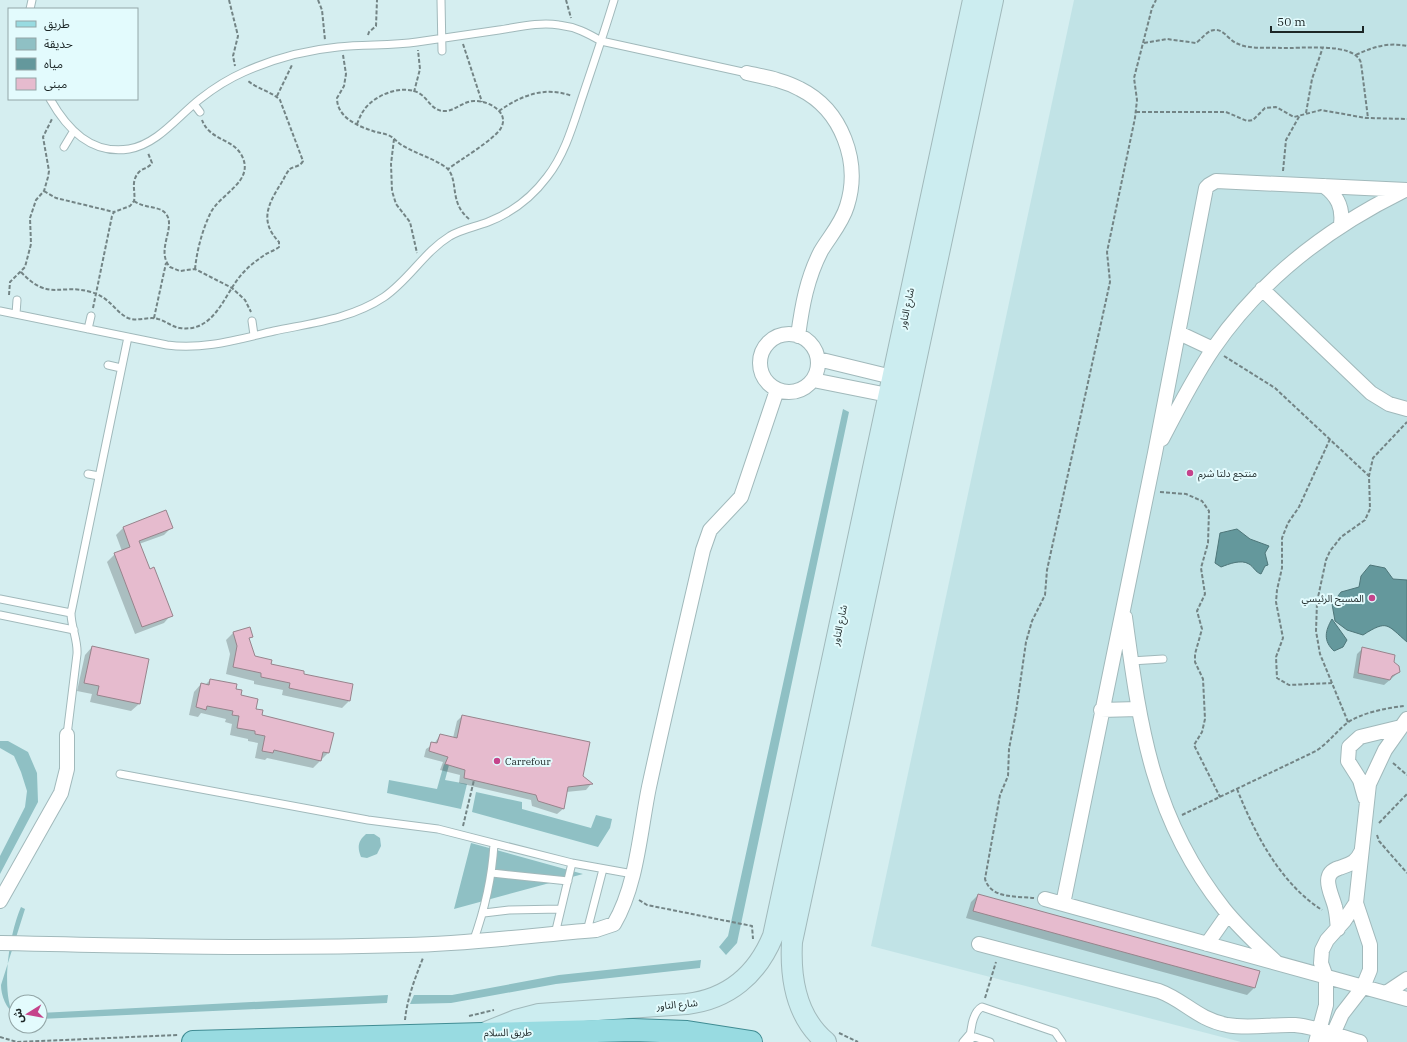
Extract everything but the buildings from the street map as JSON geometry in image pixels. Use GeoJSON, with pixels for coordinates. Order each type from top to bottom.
{"type":"FeatureCollection","features":[{"type":"Feature","properties":{"kind":"main road","name":"شارع التاور"},"geometry":{"type":"LineString","coordinates":[[486,1032],[516,1020],[539,1014],[687,1004],[709,1000],[729,991],[748,977],[768,948],[773,936],[973,0]]}},
{"type":"Feature","properties":{"kind":"main road","name":"شارع التاور"},"geometry":{"type":"LineString","coordinates":[[831,1037],[807,1023],[802,1012],[793,983],[792,942],[994,0]]}},
{"type":"Feature","properties":{"kind":"main road"},"geometry":{"type":"LineString","coordinates":[[928,206],[948,212]]}},
{"type":"Feature","properties":{"kind":"main road"},"geometry":{"type":"LineString","coordinates":[[780,903],[799,907]]}},
{"type":"Feature","properties":{"kind":"main road","name":"طريق السلام"},"geometry":{"type":"LineString","coordinates":[[187,1038],[660,1030],[713,1035],[751,1042]]}},
{"type":"Feature","properties":{"kind":"street"},"geometry":{"type":"LineString","coordinates":[[747,73],[790,84],[801,89],[821,104],[837,124],[843,135],[850,159],[851,184],[846,208],[837,228],[822,250],[809,279],[798,336]]}},
{"type":"Feature","properties":{"kind":"street"},"geometry":{"type":"LineString","coordinates":[[1062,904],[1155,453],[1205,193],[1209,185],[1216,181],[1406,190]]}},
{"type":"Feature","properties":{"kind":"street"},"geometry":{"type":"LineString","coordinates":[[1324,186],[1334,195],[1340,206],[1341,224]]}},
{"type":"Feature","properties":{"kind":"street"},"geometry":{"type":"LineString","coordinates":[[1155,453],[1183,399],[1213,349],[1262,289],[1297,257],[1341,224],[1372,206],[1406,190]]}},
{"type":"Feature","properties":{"kind":"street"},"geometry":{"type":"LineString","coordinates":[[1262,289],[1371,393],[1389,404],[1407,409]]}},
{"type":"Feature","properties":{"kind":"street"},"geometry":{"type":"LineString","coordinates":[[1179,333],[1213,349]]}},
{"type":"Feature","properties":{"kind":"street"},"geometry":{"type":"LineString","coordinates":[[788,334],[798,336],[811,345],[818,359],[818,366],[813,380],[808,386],[794,392],[777,390],[769,384],[763,376],[760,367],[764,348],[779,336],[788,334]]}},
{"type":"Feature","properties":{"kind":"street"},"geometry":{"type":"LineString","coordinates":[[818,359],[890,386]]}},
{"type":"Feature","properties":{"kind":"street"},"geometry":{"type":"LineString","coordinates":[[813,380],[890,386]]}},
{"type":"Feature","properties":{"kind":"street"},"geometry":{"type":"LineString","coordinates":[[0,943],[284,948],[473,942],[596,930],[614,924],[621,912],[633,874],[649,788],[703,550],[710,530],[741,496],[777,390]]}},
{"type":"Feature","properties":{"kind":"street"},"geometry":{"type":"LineString","coordinates":[[1124,606],[1138,709],[1152,772],[1170,820],[1194,865],[1228,914],[1242,930],[1277,963]]}},
{"type":"Feature","properties":{"kind":"street"},"geometry":{"type":"LineString","coordinates":[[1102,710],[1138,709]]}},
{"type":"Feature","properties":{"kind":"street"},"geometry":{"type":"LineString","coordinates":[[1325,1037],[1363,987],[1370,970],[1371,953],[1356,903],[1366,800],[1369,784],[1382,755],[1404,723]]}},
{"type":"Feature","properties":{"kind":"street"},"geometry":{"type":"LineString","coordinates":[[1366,800],[1360,780],[1348,761],[1349,746],[1360,737],[1404,723]]}},
{"type":"Feature","properties":{"kind":"street"},"geometry":{"type":"LineString","coordinates":[[0,901],[61,792],[67,769],[67,735]]}},
{"type":"Feature","properties":{"kind":"street"},"geometry":{"type":"LineString","coordinates":[[1337,923],[1328,888],[1328,878],[1337,868],[1355,861],[1361,852]]}},
{"type":"Feature","properties":{"kind":"street"},"geometry":{"type":"LineString","coordinates":[[1045,899],[1407,999]]}},
{"type":"Feature","properties":{"kind":"street"},"geometry":{"type":"LineString","coordinates":[[1325,1037],[1326,977],[1321,963],[1322,950],[1337,923],[1356,903]]}},
{"type":"Feature","properties":{"kind":"street"},"geometry":{"type":"LineString","coordinates":[[1207,944],[1228,914]]}},
{"type":"Feature","properties":{"kind":"street"},"geometry":{"type":"LineString","coordinates":[[979,944],[1159,991],[1173,998],[1193,1012],[1227,1025],[1249,1027],[1295,1025],[1325,1037],[1360,1042]]}},
{"type":"Feature","properties":{"kind":"street"},"geometry":{"type":"LineString","coordinates":[[1386,993],[1407,979]]}},
{"type":"Feature","properties":{"kind":"lane"},"geometry":{"type":"LineString","coordinates":[[441,0],[442,51]]}},
{"type":"Feature","properties":{"kind":"lane"},"geometry":{"type":"LineString","coordinates":[[3,311],[167,345],[190,347],[215,344],[254,336],[337,318],[361,310],[396,288],[443,240],[514,208],[532,194],[547,178],[562,153],[602,41],[614,0]]}},
{"type":"Feature","properties":{"kind":"lane"},"geometry":{"type":"LineString","coordinates":[[51,100],[58,113],[73,132],[87,141],[107,148],[128,149],[145,144],[222,83],[268,63],[297,54],[338,47],[441,39],[536,24],[571,27],[582,30],[602,41],[747,73]]}},
{"type":"Feature","properties":{"kind":"lane"},"geometry":{"type":"LineString","coordinates":[[194,104],[200,112]]}},
{"type":"Feature","properties":{"kind":"lane"},"geometry":{"type":"LineString","coordinates":[[64,147],[73,132]]}},
{"type":"Feature","properties":{"kind":"lane"},"geometry":{"type":"LineString","coordinates":[[16,314],[17,300]]}},
{"type":"Feature","properties":{"kind":"lane"},"geometry":{"type":"LineString","coordinates":[[88,329],[91,316]]}},
{"type":"Feature","properties":{"kind":"lane"},"geometry":{"type":"LineString","coordinates":[[252,321],[254,336]]}},
{"type":"Feature","properties":{"kind":"lane"},"geometry":{"type":"LineString","coordinates":[[67,735],[78,654],[77,641],[71,613],[128,337]]}},
{"type":"Feature","properties":{"kind":"lane"},"geometry":{"type":"LineString","coordinates":[[108,365],[121,368]]}},
{"type":"Feature","properties":{"kind":"lane"},"geometry":{"type":"LineString","coordinates":[[88,474],[99,476]]}},
{"type":"Feature","properties":{"kind":"lane"},"geometry":{"type":"LineString","coordinates":[[0,599],[71,613]]}},
{"type":"Feature","properties":{"kind":"lane"},"geometry":{"type":"LineString","coordinates":[[0,615],[74,630]]}},
{"type":"Feature","properties":{"kind":"lane"},"geometry":{"type":"LineString","coordinates":[[1131,661],[1163,659]]}},
{"type":"Feature","properties":{"kind":"lane"},"geometry":{"type":"LineString","coordinates":[[120,774],[368,820],[438,829],[572,863],[633,874]]}},
{"type":"Feature","properties":{"kind":"lane"},"geometry":{"type":"LineString","coordinates":[[473,942],[484,913],[492,873],[494,844]]}},
{"type":"Feature","properties":{"kind":"lane"},"geometry":{"type":"LineString","coordinates":[[556,934],[572,863]]}},
{"type":"Feature","properties":{"kind":"lane"},"geometry":{"type":"LineString","coordinates":[[587,931],[603,869]]}},
{"type":"Feature","properties":{"kind":"lane"},"geometry":{"type":"LineString","coordinates":[[492,873],[568,881]]}},
{"type":"Feature","properties":{"kind":"lane"},"geometry":{"type":"LineString","coordinates":[[484,913],[509,910],[561,909]]}},
{"type":"Feature","properties":{"kind":"lane"},"geometry":{"type":"LineString","coordinates":[[969,1039],[977,1011],[982,1007],[1056,1032],[1062,1042]]}},
{"type":"Feature","properties":{"kind":"lane"},"geometry":{"type":"LineString","coordinates":[[963,1042],[969,1039],[990,1042]]}},
{"type":"Feature","properties":{"kind":"path"},"geometry":{"type":"LineString","coordinates":[[21,272],[34,284],[48,290],[82,290],[96,294],[106,299],[129,318],[154,318],[168,322],[173,327],[189,329],[203,325],[214,315],[232,288],[250,266],[279,247],[279,242],[268,224],[268,206],[290,169],[302,164],[303,161],[282,103],[277,96],[254,86],[240,74],[233,60],[238,36],[229,0]]}},
{"type":"Feature","properties":{"kind":"path"},"geometry":{"type":"LineString","coordinates":[[318,0],[322,10],[327,49]]}},
{"type":"Feature","properties":{"kind":"path"},"geometry":{"type":"LineString","coordinates":[[369,32],[376,26],[377,0]]}},
{"type":"Feature","properties":{"kind":"path"},"geometry":{"type":"LineString","coordinates":[[566,0],[571,15],[571,27]]}},
{"type":"Feature","properties":{"kind":"path"},"geometry":{"type":"LineString","coordinates":[[1045,899],[996,894],[989,888],[985,879],[1000,795],[1008,776],[1009,749],[1026,642],[1032,621],[1045,594],[1048,570],[1110,282],[1107,252],[1136,112],[1134,78],[1152,8],[1156,0]]}},
{"type":"Feature","properties":{"kind":"path"},"geometry":{"type":"LineString","coordinates":[[1144,43],[1167,40],[1196,43],[1209,32],[1216,29],[1223,32],[1235,43],[1248,47],[1323,47],[1356,55],[1378,46],[1398,44],[1407,46]]}},
{"type":"Feature","properties":{"kind":"path"},"geometry":{"type":"LineString","coordinates":[[460,36],[482,102]]}},
{"type":"Feature","properties":{"kind":"path"},"geometry":{"type":"LineString","coordinates":[[414,92],[420,69],[420,55],[416,42]]}},
{"type":"Feature","properties":{"kind":"path"},"geometry":{"type":"LineString","coordinates":[[338,47],[345,61],[346,74],[344,86],[338,94],[337,104],[345,117],[357,124],[394,139],[448,169],[452,177],[455,200],[461,211],[479,225]]}},
{"type":"Feature","properties":{"kind":"path"},"geometry":{"type":"LineString","coordinates":[[1306,113],[1312,79],[1323,47]]}},
{"type":"Feature","properties":{"kind":"path"},"geometry":{"type":"LineString","coordinates":[[277,96],[297,54]]}},
{"type":"Feature","properties":{"kind":"path"},"geometry":{"type":"LineString","coordinates":[[1356,55],[1361,64],[1368,118]]}},
{"type":"Feature","properties":{"kind":"path"},"geometry":{"type":"LineString","coordinates":[[499,111],[514,100],[535,92],[556,91],[581,100]]}},
{"type":"Feature","properties":{"kind":"path"},"geometry":{"type":"LineString","coordinates":[[357,124],[363,110],[375,99],[389,92],[414,92],[424,97],[431,106],[440,111],[450,110],[469,101],[482,102],[493,106],[499,111],[503,121],[498,132],[448,169]]}},
{"type":"Feature","properties":{"kind":"path"},"geometry":{"type":"LineString","coordinates":[[1136,112],[1226,112],[1247,121],[1253,120],[1260,111],[1270,106],[1281,108],[1291,116],[1330,110],[1368,118],[1407,119]]}},
{"type":"Feature","properties":{"kind":"path"},"geometry":{"type":"LineString","coordinates":[[195,270],[197,248],[210,214],[220,200],[238,185],[244,169],[240,152],[232,145],[212,134],[204,124],[200,112]]}},
{"type":"Feature","properties":{"kind":"path"},"geometry":{"type":"LineString","coordinates":[[3,311],[10,282],[25,267],[31,244],[29,224],[31,212],[36,200],[44,191],[49,171],[44,137],[48,123],[58,113]]}},
{"type":"Feature","properties":{"kind":"path"},"geometry":{"type":"LineString","coordinates":[[1281,184],[1286,140],[1300,115]]}},
{"type":"Feature","properties":{"kind":"path"},"geometry":{"type":"LineString","coordinates":[[394,139],[391,164],[392,191],[396,204],[410,222],[420,264]]}},
{"type":"Feature","properties":{"kind":"path"},"geometry":{"type":"LineString","coordinates":[[44,191],[56,198],[114,212],[130,206],[134,201],[133,188],[136,177],[142,170],[150,166],[152,163],[145,144]]}},
{"type":"Feature","properties":{"kind":"path"},"geometry":{"type":"LineString","coordinates":[[134,201],[143,207],[162,211],[169,220],[170,225],[164,254],[166,263],[154,318]]}},
{"type":"Feature","properties":{"kind":"path"},"geometry":{"type":"LineString","coordinates":[[91,316],[114,212]]}},
{"type":"Feature","properties":{"kind":"path"},"geometry":{"type":"LineString","coordinates":[[166,263],[174,270],[195,270],[232,288],[245,300],[251,314],[252,321]]}},
{"type":"Feature","properties":{"kind":"path"},"geometry":{"type":"LineString","coordinates":[[1213,349],[1275,388],[1369,476]]}},
{"type":"Feature","properties":{"kind":"path"},"geometry":{"type":"LineString","coordinates":[[1348,722],[1320,654],[1317,642],[1317,602],[1326,560],[1330,551],[1341,537],[1360,524],[1368,515],[1371,503],[1369,476],[1373,458],[1407,422]]}},
{"type":"Feature","properties":{"kind":"path"},"geometry":{"type":"LineString","coordinates":[[1330,439],[1299,507],[1288,523],[1282,538],[1282,568],[1276,602],[1283,638],[1276,660],[1277,678],[1286,684],[1332,684]]}},
{"type":"Feature","properties":{"kind":"path"},"geometry":{"type":"LineString","coordinates":[[1147,490],[1186,494],[1202,501],[1209,511],[1208,543],[1201,568],[1205,594],[1197,611],[1202,629],[1195,654],[1196,662],[1203,680],[1206,720],[1202,732],[1194,746],[1220,797]]}},
{"type":"Feature","properties":{"kind":"path"},"geometry":{"type":"LineString","coordinates":[[1170,820],[1316,751],[1348,722],[1397,707],[1407,706]]}},
{"type":"Feature","properties":{"kind":"path"},"geometry":{"type":"LineString","coordinates":[[1382,755],[1407,775]]}},
{"type":"Feature","properties":{"kind":"path"},"geometry":{"type":"LineString","coordinates":[[461,835],[474,780]]}},
{"type":"Feature","properties":{"kind":"path"},"geometry":{"type":"LineString","coordinates":[[1237,789],[1256,831],[1286,877],[1307,899],[1337,923]]}},
{"type":"Feature","properties":{"kind":"path"},"geometry":{"type":"LineString","coordinates":[[1377,827],[1379,822],[1407,794]]}},
{"type":"Feature","properties":{"kind":"path"},"geometry":{"type":"LineString","coordinates":[[1377,832],[1379,841],[1407,873]]}},
{"type":"Feature","properties":{"kind":"path"},"geometry":{"type":"LineString","coordinates":[[627,894],[647,905],[752,926],[754,941],[768,948]]}},
{"type":"Feature","properties":{"kind":"path"},"geometry":{"type":"LineString","coordinates":[[982,1007],[1000,949]]}},
{"type":"Feature","properties":{"kind":"path"},"geometry":{"type":"LineString","coordinates":[[404,1026],[406,1010],[420,966]]}},
{"type":"Feature","properties":{"kind":"path"},"geometry":{"type":"LineString","coordinates":[[462,1018],[499,1009]]}},
{"type":"Feature","properties":{"kind":"path"},"geometry":{"type":"LineString","coordinates":[[0,1037],[17,1042],[187,1038]]}},
{"type":"Feature","properties":{"kind":"path"},"geometry":{"type":"LineString","coordinates":[[831,1037],[858,1042]]}},
{"type":"Feature","properties":{"kind":"shaded area","name":"منتجع دلتا شرم"},"geometry":{"type":"Polygon","coordinates":[[[1074,0],[1407,0],[1407,1042],[1241,1042],[871,946],[1074,0]]]}},
{"type":"Feature","properties":{"kind":"green space"},"geometry":{"type":"Polygon","coordinates":[[[843,409],[849,412],[737,943],[726,955],[719,947],[728,936],[843,409]]]}},
{"type":"Feature","properties":{"kind":"green space"},"geometry":{"type":"Polygon","coordinates":[[[0,741],[8,741],[28,752],[37,773],[38,802],[0,874],[0,856],[25,807],[27,791],[14,756],[0,748],[0,741]]]}},
{"type":"Feature","properties":{"kind":"green space"},"geometry":{"type":"Polygon","coordinates":[[[444,764],[449,765],[445,780],[467,784],[461,809],[387,793],[389,780],[437,789],[444,764]]]}},
{"type":"Feature","properties":{"kind":"green space"},"geometry":{"type":"Polygon","coordinates":[[[476,792],[522,802],[522,809],[591,828],[596,815],[612,819],[610,828],[598,847],[472,812],[476,792]]]}},
{"type":"Feature","properties":{"kind":"green space"},"geometry":{"type":"Polygon","coordinates":[[[366,834],[374,834],[380,838],[381,846],[377,854],[367,858],[361,857],[359,850],[361,839],[366,834]]]}},
{"type":"Feature","properties":{"kind":"green space"},"geometry":{"type":"Polygon","coordinates":[[[471,843],[583,874],[454,909],[471,843]]]}},
{"type":"Feature","properties":{"kind":"green space"},"geometry":{"type":"Polygon","coordinates":[[[21,907],[25,909],[8,963],[12,934],[21,907]]]}},
{"type":"Feature","properties":{"kind":"green space"},"geometry":{"type":"Polygon","coordinates":[[[701,960],[700,968],[556,984],[451,1003],[410,1004],[414,995],[452,995],[559,975],[701,960]]]}},
{"type":"Feature","properties":{"kind":"green space"},"geometry":{"type":"Polygon","coordinates":[[[8,963],[8,1008],[3,998],[1,985],[8,963]]]}},
{"type":"Feature","properties":{"kind":"green space"},"geometry":{"type":"Polygon","coordinates":[[[388,995],[387,1003],[48,1019],[48,1013],[388,995]]]}},
{"type":"Feature","properties":{"kind":"water"},"geometry":{"type":"Polygon","coordinates":[[[1237,529],[1250,539],[1269,546],[1265,553],[1268,565],[1265,566],[1261,574],[1251,565],[1242,562],[1235,562],[1221,567],[1215,563],[1220,533],[1237,529]]]}},
{"type":"Feature","properties":{"kind":"water","name":"المسبح الرئيسي"},"geometry":{"type":"Polygon","coordinates":[[[1370,565],[1385,568],[1393,579],[1407,580],[1407,642],[1387,626],[1378,627],[1363,635],[1347,630],[1335,621],[1332,604],[1341,592],[1359,587],[1361,576],[1370,565]]]}},
{"type":"Feature","properties":{"kind":"water"},"geometry":{"type":"Polygon","coordinates":[[[1332,619],[1347,640],[1343,647],[1334,651],[1330,647],[1326,636],[1332,619]]]}},
{"type":"Feature","properties":{"kind":"place","name":"منتجع دلتا شرم"},"geometry":{"type":"Point","coordinates":[1190,473]}},
{"type":"Feature","properties":{"kind":"place","name":"المسبح الرئيسي"},"geometry":{"type":"Point","coordinates":[1372,598]}},
{"type":"Feature","properties":{"kind":"place","name":"Carrefour"},"geometry":{"type":"Point","coordinates":[497,761]}}]}
